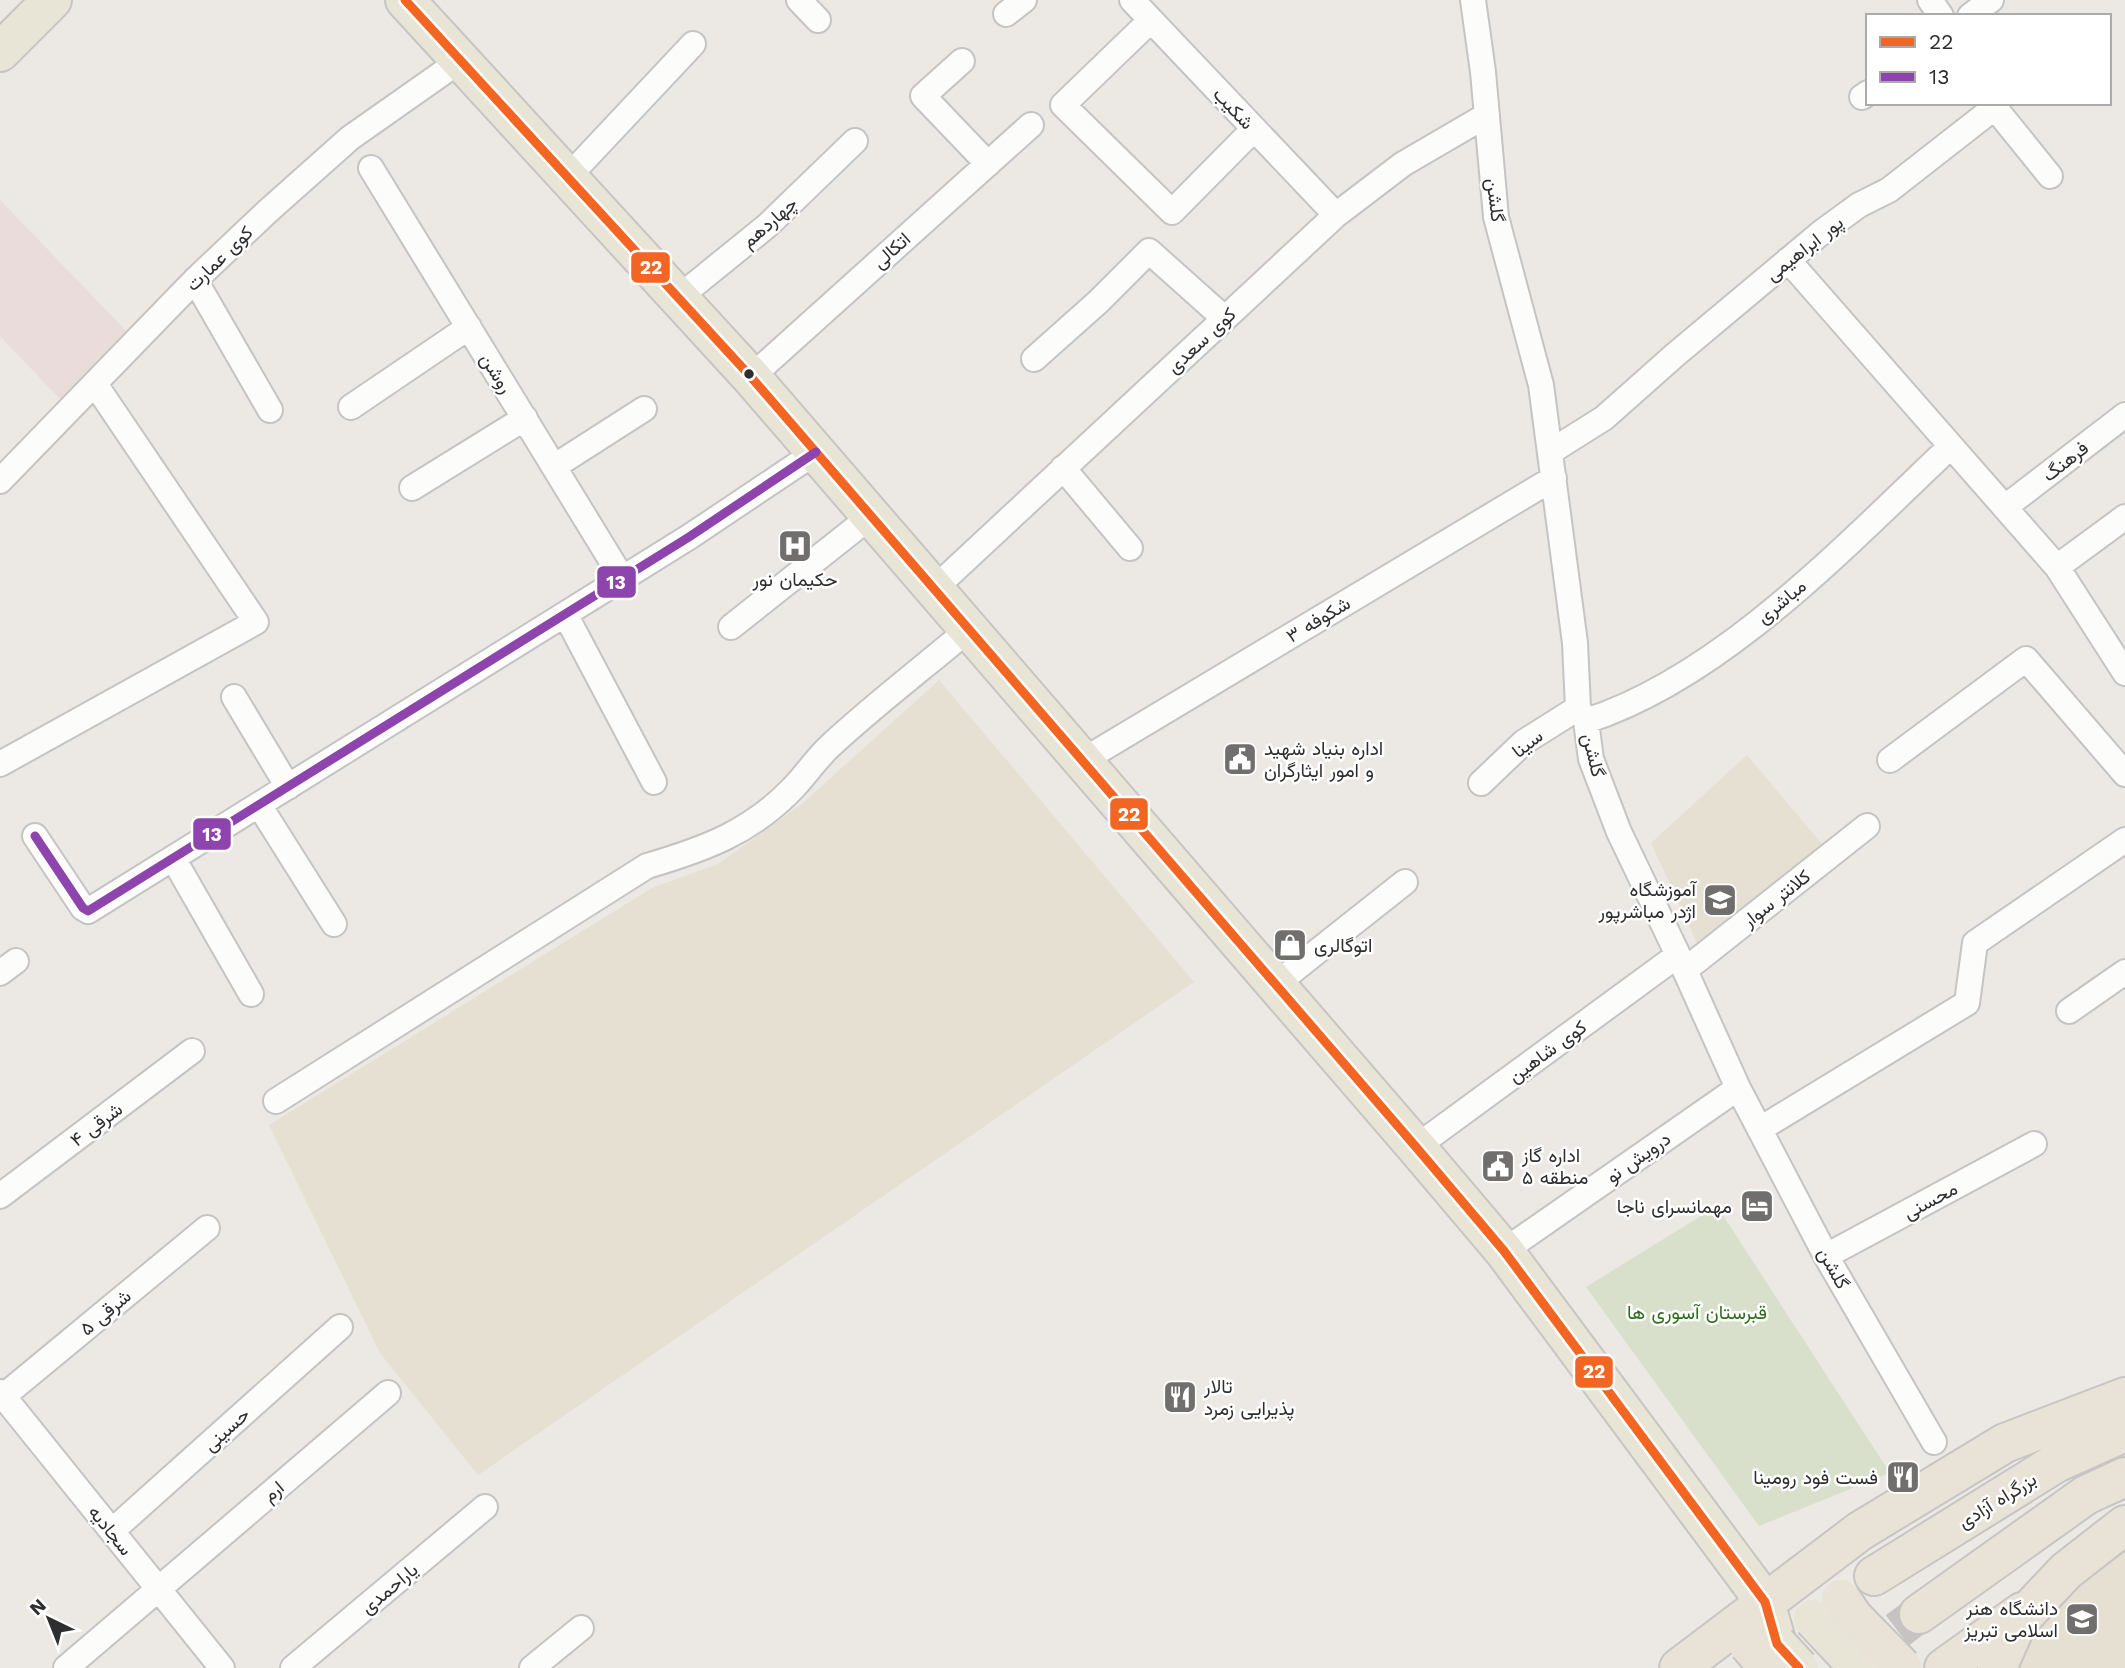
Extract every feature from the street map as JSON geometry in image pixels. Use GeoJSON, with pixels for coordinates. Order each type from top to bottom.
{"type":"FeatureCollection","features":[{"type":"Feature","properties":{"kind":"highway"},"geometry":{"type":"LineString","coordinates":[[1765,1602],[1860,1531],[2005,1443],[2125,1397]]}},
{"type":"Feature","properties":{"kind":"highway","name":"بزرگراه آزادی"},"geometry":{"type":"LineString","coordinates":[[1874,1576],[2056,1463],[2125,1432]]}},
{"type":"Feature","properties":{"kind":"highway"},"geometry":{"type":"LineString","coordinates":[[1919,1614],[2086,1495],[2125,1477]]}},
{"type":"Feature","properties":{"kind":"highway"},"geometry":{"type":"LineString","coordinates":[[1997,1668],[2017,1623],[2066,1571],[2125,1525]]}},
{"type":"Feature","properties":{"kind":"highway"},"geometry":{"type":"LineString","coordinates":[[1860,1531],[1827,1609],[1853,1617],[1903,1668]]}},
{"type":"Feature","properties":{"kind":"highway"},"geometry":{"type":"LineString","coordinates":[[1944,1668],[2038,1600]]}},
{"type":"Feature","properties":{"kind":"highway"},"geometry":{"type":"LineString","coordinates":[[1679,1668],[1765,1650]]}},
{"type":"Feature","properties":{"kind":"main road"},"geometry":{"type":"LineString","coordinates":[[0,52],[52,0]]}},
{"type":"Feature","properties":{"kind":"main road"},"geometry":{"type":"LineString","coordinates":[[405,0],[751,377],[1504,1251],[1765,1602],[1765,1650]]}},
{"type":"Feature","properties":{"kind":"main road"},"geometry":{"type":"LineString","coordinates":[[1765,1602],[1827,1609],[1858,1668]]}},
{"type":"Feature","properties":{"kind":"street"},"geometry":{"type":"LineString","coordinates":[[799,0],[818,20]]}},
{"type":"Feature","properties":{"kind":"street","name":"شکیب"},"geometry":{"type":"LineString","coordinates":[[1132,0],[1336,215]]}},
{"type":"Feature","properties":{"kind":"street","name":"گلشن"},"geometry":{"type":"LineString","coordinates":[[1473,0],[1496,217],[1541,386],[1582,714],[1591,759],[1619,832],[1682,962],[1738,1088],[1826,1256],[1934,1442]]}},
{"type":"Feature","properties":{"kind":"street"},"geometry":{"type":"LineString","coordinates":[[1973,14],[1991,0]]}},
{"type":"Feature","properties":{"kind":"street"},"geometry":{"type":"LineString","coordinates":[[1151,20],[1063,105],[1172,212],[1254,129]]}},
{"type":"Feature","properties":{"kind":"street"},"geometry":{"type":"LineString","coordinates":[[568,177],[692,44]]}},
{"type":"Feature","properties":{"kind":"street","name":"کوی عمارت"},"geometry":{"type":"LineString","coordinates":[[0,481],[195,280],[268,211],[350,138],[461,60]]}},
{"type":"Feature","properties":{"kind":"street"},"geometry":{"type":"LineString","coordinates":[[962,61],[923,96],[988,164]]}},
{"type":"Feature","properties":{"kind":"street","name":"پور ابراهیمی"},"geometry":{"type":"LineString","coordinates":[[1550,452],[1604,418],[1788,260],[1859,205],[1889,190],[1992,105],[2050,176]]}},
{"type":"Feature","properties":{"kind":"street","name":"کوی سعدی"},"geometry":{"type":"LineString","coordinates":[[934,589],[1336,215],[1403,163],[1487,115]]}},
{"type":"Feature","properties":{"kind":"street","name":"اتکالی"},"geometry":{"type":"LineString","coordinates":[[751,377],[1031,125]]}},
{"type":"Feature","properties":{"kind":"street","name":"چهاردهم"},"geometry":{"type":"LineString","coordinates":[[678,298],[768,225],[855,141]]}},
{"type":"Feature","properties":{"kind":"street","name":"روشن"},"geometry":{"type":"LineString","coordinates":[[371,168],[622,578]]}},
{"type":"Feature","properties":{"kind":"street"},"geometry":{"type":"LineString","coordinates":[[1034,359],[1098,302],[1149,251],[1224,318]]}},
{"type":"Feature","properties":{"kind":"street"},"geometry":{"type":"LineString","coordinates":[[1788,260],[2057,567],[2125,673]]}},
{"type":"Feature","properties":{"kind":"street"},"geometry":{"type":"LineString","coordinates":[[195,280],[270,410]]}},
{"type":"Feature","properties":{"kind":"street"},"geometry":{"type":"LineString","coordinates":[[351,407],[468,327]]}},
{"type":"Feature","properties":{"kind":"street"},"geometry":{"type":"LineString","coordinates":[[0,764],[256,622],[95,384]]}},
{"type":"Feature","properties":{"kind":"street"},"geometry":{"type":"LineString","coordinates":[[555,466],[644,409]]}},
{"type":"Feature","properties":{"kind":"street","name":"فرهنگ"},"geometry":{"type":"LineString","coordinates":[[2005,507],[2125,415]]}},
{"type":"Feature","properties":{"kind":"street"},"geometry":{"type":"LineString","coordinates":[[412,488],[525,418]]}},
{"type":"Feature","properties":{"kind":"street","name":"مباشری"},"geometry":{"type":"LineString","coordinates":[[1582,714],[1617,711],[1700,664],[1808,579],[1951,446]]}},
{"type":"Feature","properties":{"kind":"street"},"geometry":{"type":"LineString","coordinates":[[35,836],[83,908],[88,911],[689,537],[816,452]]}},
{"type":"Feature","properties":{"kind":"street"},"geometry":{"type":"LineString","coordinates":[[1063,468],[1130,548]]}},
{"type":"Feature","properties":{"kind":"street","name":"شکوفه ۳"},"geometry":{"type":"LineString","coordinates":[[1082,761],[1554,478]]}},
{"type":"Feature","properties":{"kind":"street"},"geometry":{"type":"LineString","coordinates":[[731,627],[872,516]]}},
{"type":"Feature","properties":{"kind":"street"},"geometry":{"type":"LineString","coordinates":[[2057,567],[2125,517]]}},
{"type":"Feature","properties":{"kind":"street"},"geometry":{"type":"LineString","coordinates":[[565,614],[654,782]]}},
{"type":"Feature","properties":{"kind":"street"},"geometry":{"type":"LineString","coordinates":[[276,1101],[647,866],[692,853],[725,839],[764,815],[794,788],[829,747],[969,629]]}},
{"type":"Feature","properties":{"kind":"street"},"geometry":{"type":"LineString","coordinates":[[1890,760],[2026,659],[2125,774]]}},
{"type":"Feature","properties":{"kind":"street"},"geometry":{"type":"LineString","coordinates":[[234,697],[288,787]]}},
{"type":"Feature","properties":{"kind":"street","name":"سینا"},"geometry":{"type":"LineString","coordinates":[[1481,783],[1524,742],[1582,714]]}},
{"type":"Feature","properties":{"kind":"street"},"geometry":{"type":"LineString","coordinates":[[258,805],[334,924]]}},
{"type":"Feature","properties":{"kind":"street","name":"کلانتر سوار"},"geometry":{"type":"LineString","coordinates":[[1682,962],[1867,826]]}},
{"type":"Feature","properties":{"kind":"street"},"geometry":{"type":"LineString","coordinates":[[1760,1129],[1968,1003],[1975,943],[2125,840]]}},
{"type":"Feature","properties":{"kind":"street"},"geometry":{"type":"LineString","coordinates":[[173,858],[251,994]]}},
{"type":"Feature","properties":{"kind":"street"},"geometry":{"type":"LineString","coordinates":[[1276,984],[1405,882]]}},
{"type":"Feature","properties":{"kind":"street","name":"کوی شاهین"},"geometry":{"type":"LineString","coordinates":[[1416,1147],[1682,962]]}},
{"type":"Feature","properties":{"kind":"street"},"geometry":{"type":"LineString","coordinates":[[2069,1011],[2125,972]]}},
{"type":"Feature","properties":{"kind":"street","name":"۴ شرقی"},"geometry":{"type":"LineString","coordinates":[[0,1196],[192,1051]]}},
{"type":"Feature","properties":{"kind":"street","name":"درویش نو"},"geometry":{"type":"LineString","coordinates":[[1504,1251],[1738,1088]]}},
{"type":"Feature","properties":{"kind":"street","name":"محسنی"},"geometry":{"type":"LineString","coordinates":[[1826,1256],[2034,1144]]}},
{"type":"Feature","properties":{"kind":"street","name":"۵ شرقی"},"geometry":{"type":"LineString","coordinates":[[1,1396],[207,1228]]}},
{"type":"Feature","properties":{"kind":"street","name":"حسینی"},"geometry":{"type":"LineString","coordinates":[[111,1531],[340,1327]]}},
{"type":"Feature","properties":{"kind":"street","name":"ارم"},"geometry":{"type":"LineString","coordinates":[[66,1668],[388,1393]]}},
{"type":"Feature","properties":{"kind":"street","name":"سجادیه"},"geometry":{"type":"LineString","coordinates":[[1,1396],[222,1668]]}},
{"type":"Feature","properties":{"kind":"street","name":"یاراحمدی"},"geometry":{"type":"LineString","coordinates":[[293,1668],[485,1507]]}},
{"type":"Feature","properties":{"kind":"street"},"geometry":{"type":"LineString","coordinates":[[533,1668],[582,1628]]}},
{"type":"Feature","properties":{"kind":"shaded area"},"geometry":{"type":"Polygon","coordinates":[[[0,200],[126,331],[60,399],[0,336],[0,200]]]}},
{"type":"Feature","properties":{"kind":"shaded area"},"geometry":{"type":"Polygon","coordinates":[[[939,680],[1194,982],[478,1475],[380,1353],[269,1125],[652,888],[718,864],[803,803],[939,680]]]}},
{"type":"Feature","properties":{"kind":"shaded area","name":"آموزشگاه اژدر مباشرپور"},"geometry":{"type":"Polygon","coordinates":[[[1747,755],[1827,850],[1700,950],[1651,843],[1747,755]]]}},
{"type":"Feature","properties":{"kind":"shaded area","name":"دانشگاه هنر اسلامی تبریز"},"geometry":{"type":"Polygon","coordinates":[[[2125,1539],[2125,1668],[2010,1668],[2062,1588],[2125,1539]]]}},
{"type":"Feature","properties":{"kind":"green space","name":"قبرستان آسوری ها"},"geometry":{"type":"Polygon","coordinates":[[[1717,1206],[1890,1473],[1759,1526],[1586,1287],[1717,1206]]]}},
{"type":"Feature","properties":{"kind":"tunnel"},"geometry":{"type":"LineString","coordinates":[[1852,1665],[1919,1614]]}},
{"type":"Feature","properties":{"kind":"transit line","name":"22"},"geometry":{"type":"LineString","coordinates":[[405,0],[751,377],[1504,1251],[1765,1602],[1777,1644],[1799,1668]]}},
{"type":"Feature","properties":{"kind":"transit line","name":"13"},"geometry":{"type":"LineString","coordinates":[[35,836],[83,908],[88,911],[689,537],[816,452]]}},
{"type":"Feature","properties":{"kind":"place","name":"حکیمان نور"},"geometry":{"type":"Point","coordinates":[795,546]}},
{"type":"Feature","properties":{"kind":"place","name":"اداره بنیاد شهید و امور ایثارگران"},"geometry":{"type":"Point","coordinates":[1240,759]}},
{"type":"Feature","properties":{"kind":"place","name":"آموزشگاه اژدر مباشرپور"},"geometry":{"type":"Point","coordinates":[1720,900]}},
{"type":"Feature","properties":{"kind":"place","name":"اتوگالری"},"geometry":{"type":"Point","coordinates":[1290,945]}},
{"type":"Feature","properties":{"kind":"place","name":"اداره گاز منطقه ۵"},"geometry":{"type":"Point","coordinates":[1498,1166]}},
{"type":"Feature","properties":{"kind":"place","name":"مهمانسرای ناجا"},"geometry":{"type":"Point","coordinates":[1757,1206]}},
{"type":"Feature","properties":{"kind":"place","name":"تالار پذیرایی زمرد"},"geometry":{"type":"Point","coordinates":[1180,1397]}},
{"type":"Feature","properties":{"kind":"place","name":"فست فود رومینا"},"geometry":{"type":"Point","coordinates":[1903,1477]}},
{"type":"Feature","properties":{"kind":"place","name":"دانشگاه هنر اسلامی تبریز"},"geometry":{"type":"Point","coordinates":[2082,1619]}}]}
